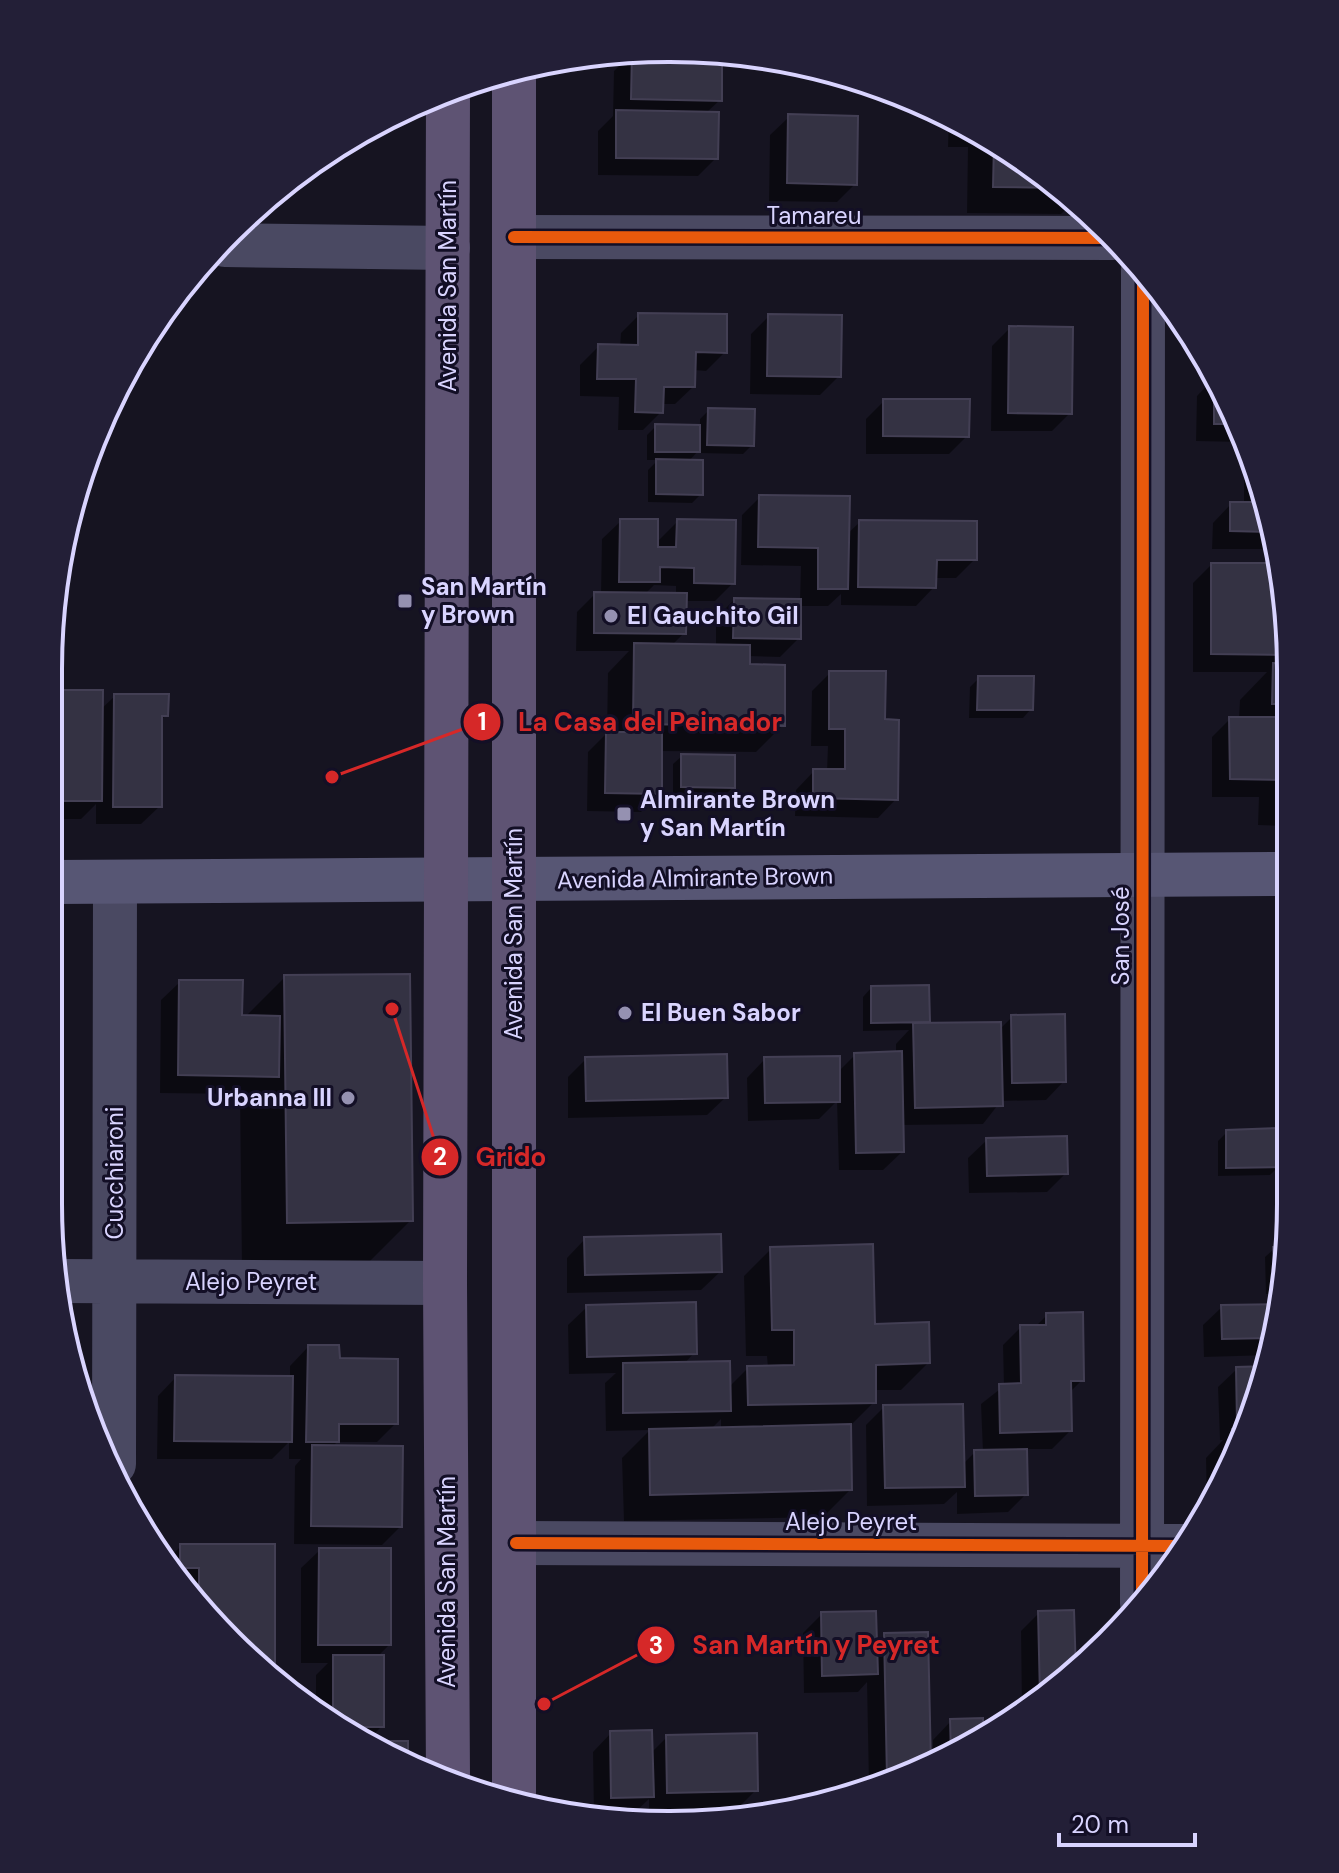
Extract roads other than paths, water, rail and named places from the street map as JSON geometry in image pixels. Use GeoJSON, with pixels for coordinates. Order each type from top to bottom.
{"type":"FeatureCollection","features":[{"type":"Feature","properties":{"kind":"main road","name":"Avenida San Martín"},"geometry":{"type":"LineString","coordinates":[[514,83],[514,1790]]}},
{"type":"Feature","properties":{"kind":"main road","name":"Avenida San Martín"},"geometry":{"type":"LineString","coordinates":[[448,104],[449,881],[445,1283],[448,1769]]}},
{"type":"Feature","properties":{"kind":"main road","name":"Avenida Almirante Brown"},"geometry":{"type":"LineString","coordinates":[[62,882],[1277,874]]}},
{"type":"Feature","properties":{"kind":"street","name":"Tamareu"},"geometry":{"type":"LineString","coordinates":[[514,237],[1097,238]]}},
{"type":"Feature","properties":{"kind":"street"},"geometry":{"type":"LineString","coordinates":[[235,245],[448,248]]}},
{"type":"Feature","properties":{"kind":"street","name":"San José"},"geometry":{"type":"LineString","coordinates":[[1143,290],[1143,874],[1164,1546],[1156,1566]]}},
{"type":"Feature","properties":{"kind":"street","name":"Cucchiaroni"},"geometry":{"type":"LineString","coordinates":[[114,1449],[115,882]]}},
{"type":"Feature","properties":{"kind":"street","name":"Alejo Peyret"},"geometry":{"type":"LineString","coordinates":[[67,1281],[445,1283]]}},
{"type":"Feature","properties":{"kind":"street","name":"Alejo Peyret"},"geometry":{"type":"LineString","coordinates":[[516,1543],[1164,1546]]}},
{"type":"Feature","properties":{"kind":"place","name":"San Martín y Brown"},"geometry":{"type":"Point","coordinates":[405,601]}},
{"type":"Feature","properties":{"kind":"place","name":"El Gauchito Gil"},"geometry":{"type":"Point","coordinates":[611,616]}},
{"type":"Feature","properties":{"kind":"place","name":"La Casa del Peinador"},"geometry":{"type":"Point","coordinates":[332,777]}},
{"type":"Feature","properties":{"kind":"place","name":"Almirante Brown y San Martín"},"geometry":{"type":"Point","coordinates":[624,814]}},
{"type":"Feature","properties":{"kind":"place","name":"Grido"},"geometry":{"type":"Point","coordinates":[392,1009]}},
{"type":"Feature","properties":{"kind":"place","name":"El Buen Sabor"},"geometry":{"type":"Point","coordinates":[625,1013]}},
{"type":"Feature","properties":{"kind":"place","name":"Urbanna III"},"geometry":{"type":"Point","coordinates":[348,1098]}},
{"type":"Feature","properties":{"kind":"place","name":"San Martín y Peyret"},"geometry":{"type":"Point","coordinates":[544,1704]}}]}
